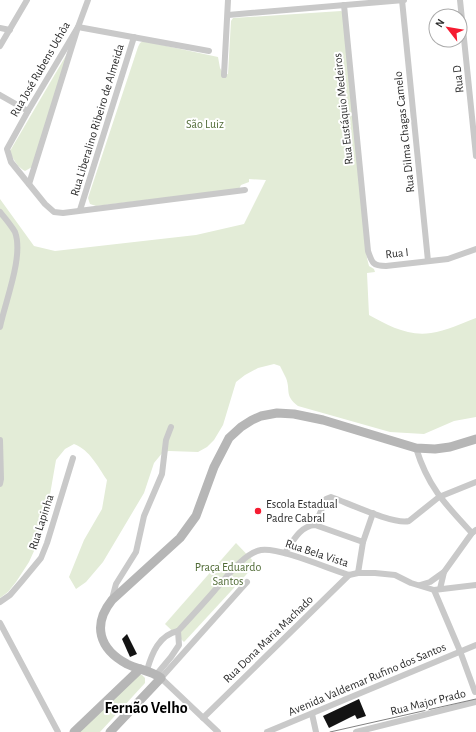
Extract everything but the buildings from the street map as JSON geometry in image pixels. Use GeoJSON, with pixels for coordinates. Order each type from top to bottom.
{"type":"FeatureCollection","features":[{"type":"Feature","properties":{"kind":"street"},"geometry":{"type":"LineString","coordinates":[[0,46],[27,0]]}},
{"type":"Feature","properties":{"kind":"street","name":"Rua José Rubens Uchôa"},"geometry":{"type":"LineString","coordinates":[[29,184],[11,162],[8,149],[28,111],[78,27],[88,0]]}},
{"type":"Feature","properties":{"kind":"street"},"geometry":{"type":"LineString","coordinates":[[224,76],[228,0]]}},
{"type":"Feature","properties":{"kind":"street"},"geometry":{"type":"LineString","coordinates":[[228,15],[403,0]]}},
{"type":"Feature","properties":{"kind":"street","name":"Rua Dilma Chagas Camelo"},"geometry":{"type":"LineString","coordinates":[[403,0],[428,261]]}},
{"type":"Feature","properties":{"kind":"street","name":"Rua D"},"geometry":{"type":"LineString","coordinates":[[460,0],[474,111],[476,156]]}},
{"type":"Feature","properties":{"kind":"street","name":"Rua Eustáquio Medeiros"},"geometry":{"type":"LineString","coordinates":[[344,6],[364,210]]}},
{"type":"Feature","properties":{"kind":"street"},"geometry":{"type":"LineString","coordinates":[[209,51],[78,27],[29,184],[45,204],[54,212],[63,213],[245,190]]}},
{"type":"Feature","properties":{"kind":"street"},"geometry":{"type":"LineString","coordinates":[[0,28],[10,30]]}},
{"type":"Feature","properties":{"kind":"street","name":"Rua Liberalino Ribeiro de Almeida"},"geometry":{"type":"LineString","coordinates":[[80,210],[134,37]]}},
{"type":"Feature","properties":{"kind":"street"},"geometry":{"type":"LineString","coordinates":[[0,95],[28,111]]}},
{"type":"Feature","properties":{"kind":"street","name":"Rua I"},"geometry":{"type":"LineString","coordinates":[[364,210],[368,251],[371,261],[378,266],[448,259],[476,249]]}},
{"type":"Feature","properties":{"kind":"street"},"geometry":{"type":"LineString","coordinates":[[0,212],[14,231],[17,240],[17,255],[0,327]]}},
{"type":"Feature","properties":{"kind":"street"},"geometry":{"type":"LineString","coordinates":[[218,732],[159,676],[128,664],[115,656],[105,644],[100,634],[101,622],[105,609],[112,600],[180,538],[196,516],[214,467],[229,438],[240,427],[252,420],[261,416],[277,413],[294,414],[322,420],[416,448],[436,449],[450,447],[476,438]]}},
{"type":"Feature","properties":{"kind":"street"},"geometry":{"type":"LineString","coordinates":[[112,600],[116,584],[136,552],[144,516],[162,474],[166,440],[171,427]]}},
{"type":"Feature","properties":{"kind":"street"},"geometry":{"type":"LineString","coordinates":[[0,440],[2,479],[0,484]]}},
{"type":"Feature","properties":{"kind":"street"},"geometry":{"type":"LineString","coordinates":[[416,448],[421,466],[439,497],[474,532],[444,572],[437,589],[475,692]]}},
{"type":"Feature","properties":{"kind":"street","name":"Rua Lapinha"},"geometry":{"type":"LineString","coordinates":[[0,602],[10,595],[41,558],[72,458]]}},
{"type":"Feature","properties":{"kind":"street"},"geometry":{"type":"LineString","coordinates":[[315,525],[326,500],[331,497],[404,522],[409,521],[439,497],[476,482]]}},
{"type":"Feature","properties":{"kind":"street"},"geometry":{"type":"LineString","coordinates":[[358,573],[362,542],[373,512]]}},
{"type":"Feature","properties":{"kind":"street"},"geometry":{"type":"LineString","coordinates":[[285,553],[298,534],[309,525],[315,525],[362,542]]}},
{"type":"Feature","properties":{"kind":"street","name":"Rua Bela Vista"},"geometry":{"type":"LineString","coordinates":[[144,669],[160,642],[171,633],[178,631],[235,568],[251,554],[260,550],[272,550],[285,553],[349,575],[358,573],[395,575],[420,585],[437,589],[476,584]]}},
{"type":"Feature","properties":{"kind":"street"},"geometry":{"type":"LineString","coordinates":[[420,585],[430,582],[444,572]]}},
{"type":"Feature","properties":{"kind":"street","name":"Rua Dona Maria Machado"},"geometry":{"type":"LineString","coordinates":[[203,718],[349,575]]}},
{"type":"Feature","properties":{"kind":"street"},"geometry":{"type":"LineString","coordinates":[[110,732],[159,676],[248,582]]}},
{"type":"Feature","properties":{"kind":"street"},"geometry":{"type":"LineString","coordinates":[[0,623],[58,732]]}},
{"type":"Feature","properties":{"kind":"street"},"geometry":{"type":"LineString","coordinates":[[159,676],[179,645],[178,631]]}},
{"type":"Feature","properties":{"kind":"street","name":"Avenida Valdemar Rufino dos Santos"},"geometry":{"type":"LineString","coordinates":[[267,732],[476,645]]}},
{"type":"Feature","properties":{"kind":"street"},"geometry":{"type":"LineString","coordinates":[[74,732],[144,669]]}},
{"type":"Feature","properties":{"kind":"street","name":"Rua Major Prado"},"geometry":{"type":"LineString","coordinates":[[356,732],[476,702]]}},
{"type":"Feature","properties":{"kind":"street"},"geometry":{"type":"LineString","coordinates":[[312,714],[316,732]]}},
{"type":"Feature","properties":{"kind":"green space","name":"São Luiz"},"geometry":{"type":"Polygon","coordinates":[[[343,12],[367,258],[369,266],[374,269],[375,272],[367,273],[369,315],[383,323],[406,332],[423,334],[442,331],[476,318],[476,417],[454,421],[424,434],[390,432],[298,406],[289,396],[286,378],[280,366],[274,364],[258,368],[236,382],[223,425],[214,440],[207,447],[198,452],[163,452],[154,463],[144,493],[103,562],[86,582],[76,589],[69,577],[84,540],[102,509],[107,480],[85,450],[74,444],[65,449],[56,460],[44,529],[29,562],[8,592],[0,598],[0,199],[34,246],[55,251],[196,235],[244,224],[266,180],[249,179],[249,182],[241,185],[239,189],[96,206],[90,204],[88,198],[138,47],[143,41],[218,57],[220,68],[224,75],[228,74],[231,21],[233,18],[343,12]]]}},
{"type":"Feature","properties":{"kind":"green space"},"geometry":{"type":"Polygon","coordinates":[[[68,52],[32,167],[25,171],[20,168],[12,157],[10,151],[68,52]]]}},
{"type":"Feature","properties":{"kind":"green space","name":"Praça Eduardo Santos"},"geometry":{"type":"Polygon","coordinates":[[[236,543],[256,564],[184,642],[165,624],[236,543]]]}},
{"type":"Feature","properties":{"kind":"green space"},"geometry":{"type":"Polygon","coordinates":[[[137,674],[142,675],[145,678],[145,683],[100,732],[79,732],[137,674]]]}},
{"type":"Feature","properties":{"kind":"tram line"},"geometry":{"type":"LineString","coordinates":[[330,732],[476,699]]}},
{"type":"Feature","properties":{"kind":"place","name":"Escola Estadual Padre Cabral"},"geometry":{"type":"Point","coordinates":[258,511]}},
{"type":"Feature","properties":{"kind":"district","name":"Fernão Velho"},"geometry":{"type":"Point","coordinates":[146,707]}}]}
